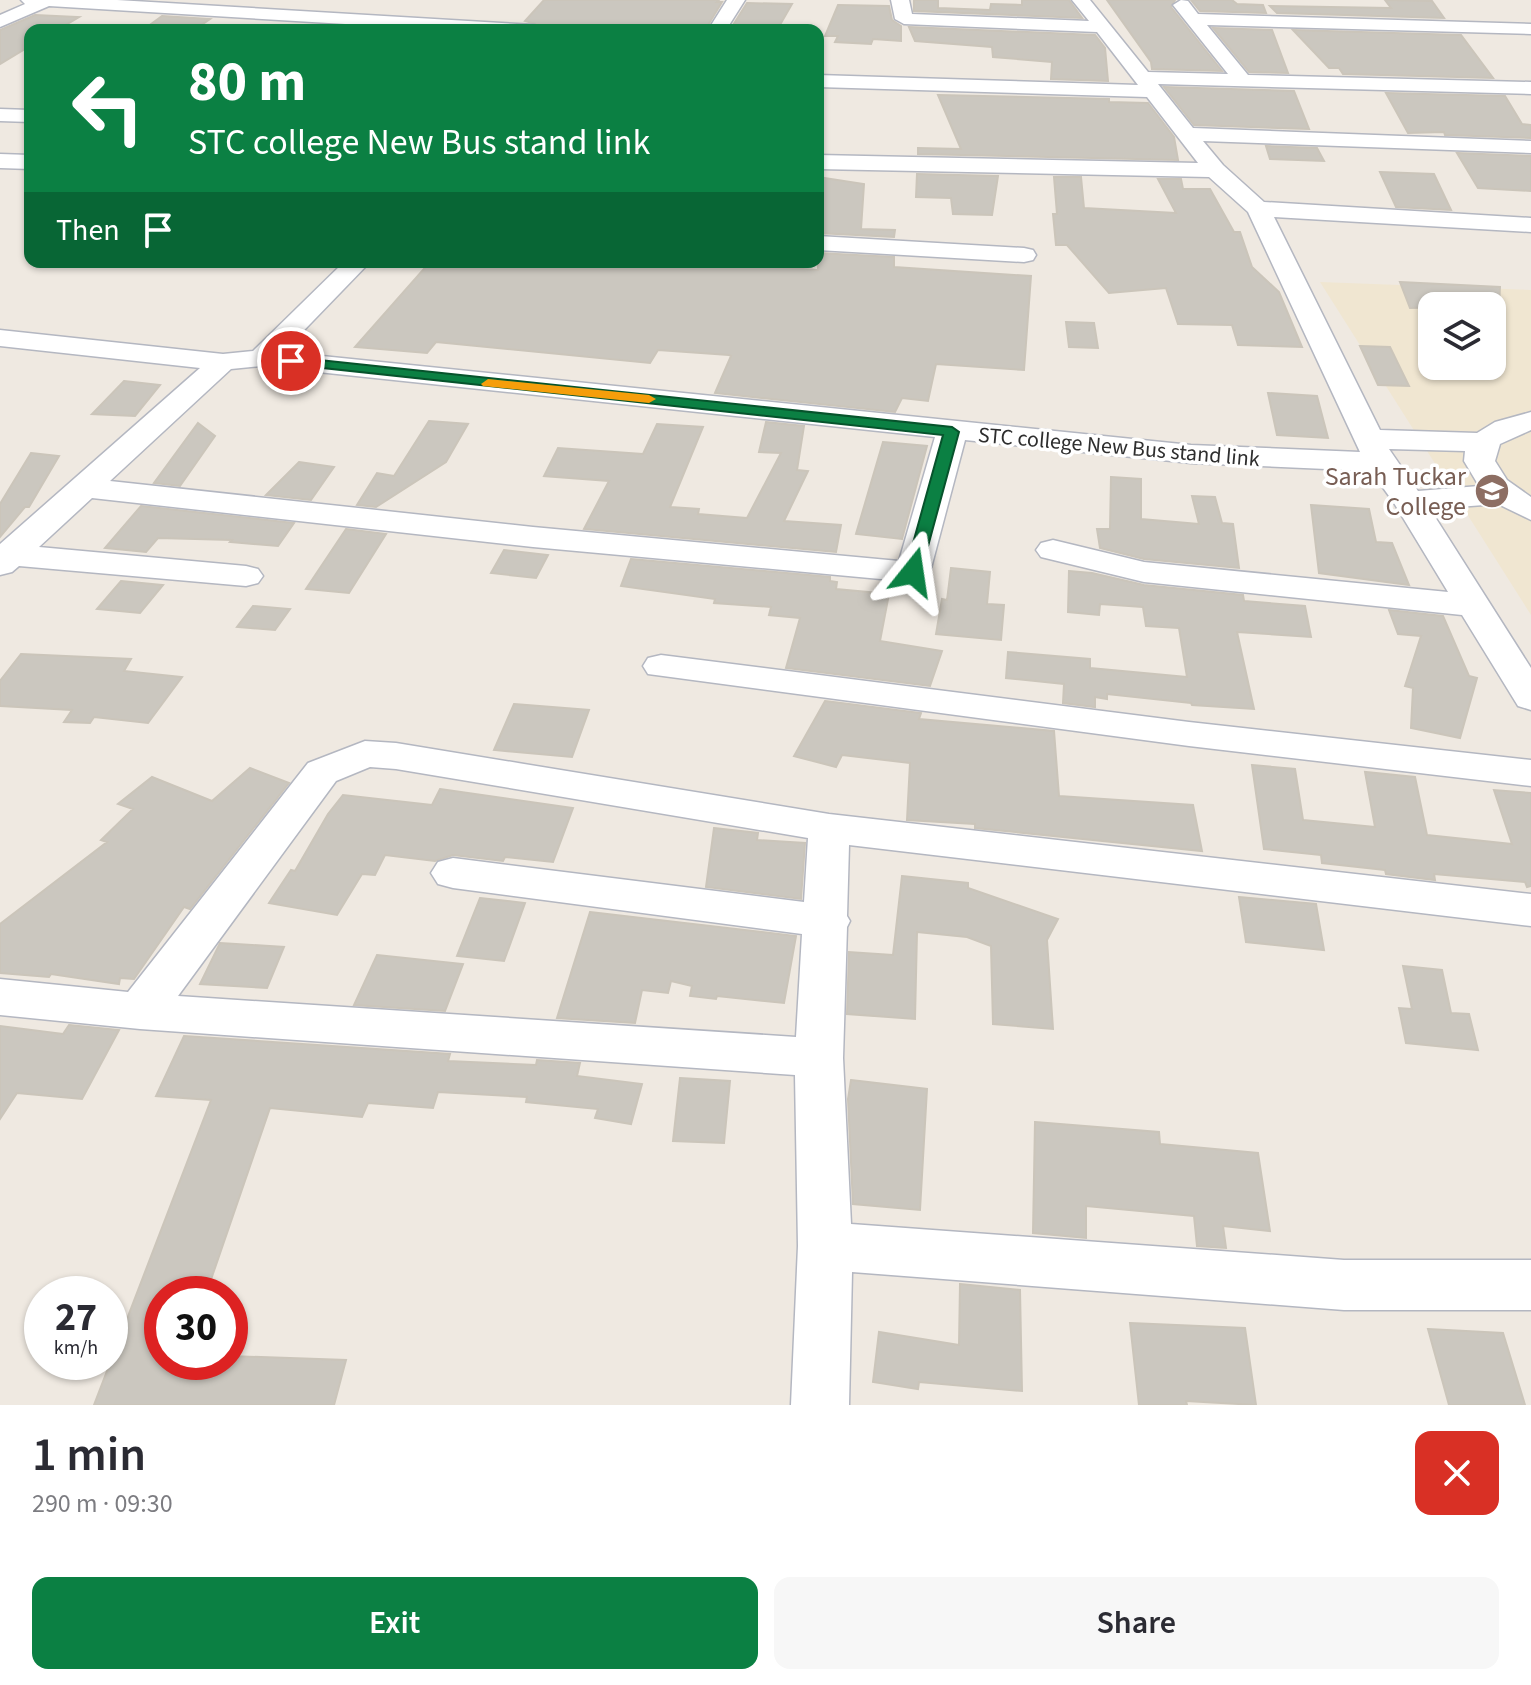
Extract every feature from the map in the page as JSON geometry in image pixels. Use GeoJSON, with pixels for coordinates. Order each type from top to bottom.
{"type":"FeatureCollection","features":[{"type":"Feature","properties":{"kind":"street"},"geometry":{"type":"LineString","coordinates":[[241,24],[270,0]]}},
{"type":"Feature","properties":{"kind":"street"},"geometry":{"type":"LineString","coordinates":[[721,24],[736,0]]}},
{"type":"Feature","properties":{"kind":"street"},"geometry":{"type":"LineString","coordinates":[[900,0],[904,19],[1100,27]]}},
{"type":"Feature","properties":{"kind":"street"},"geometry":{"type":"LineString","coordinates":[[1081,0],[1215,170],[1258,209],[1374,450],[1531,698]]}},
{"type":"Feature","properties":{"kind":"street"},"geometry":{"type":"LineString","coordinates":[[1176,0],[1243,81]]}},
{"type":"Feature","properties":{"kind":"street"},"geometry":{"type":"LineString","coordinates":[[0,22],[37,1],[429,24]]}},
{"type":"Feature","properties":{"kind":"street"},"geometry":{"type":"LineString","coordinates":[[1380,5],[1396,25]]}},
{"type":"Feature","properties":{"kind":"street"},"geometry":{"type":"LineString","coordinates":[[1445,9],[1461,27]]}},
{"type":"Feature","properties":{"kind":"street"},"geometry":{"type":"LineString","coordinates":[[1194,19],[1531,29]]}},
{"type":"Feature","properties":{"kind":"street"},"geometry":{"type":"LineString","coordinates":[[1212,42],[1244,42]]}},
{"type":"Feature","properties":{"kind":"street"},"geometry":{"type":"LineString","coordinates":[[824,81],[1146,84],[1243,81],[1531,88]]}},
{"type":"Feature","properties":{"kind":"street"},"geometry":{"type":"LineString","coordinates":[[0,115],[24,116]]}},
{"type":"Feature","properties":{"kind":"street"},"geometry":{"type":"LineString","coordinates":[[1189,134],[1531,147]]}},
{"type":"Feature","properties":{"kind":"street"},"geometry":{"type":"LineString","coordinates":[[0,161],[24,162]]}},
{"type":"Feature","properties":{"kind":"street"},"geometry":{"type":"LineString","coordinates":[[824,162],[1215,170]]}},
{"type":"Feature","properties":{"kind":"street"},"geometry":{"type":"LineString","coordinates":[[1258,209],[1531,225]]}},
{"type":"Feature","properties":{"kind":"street"},"geometry":{"type":"LineString","coordinates":[[824,243],[1024,255]]}},
{"type":"Feature","properties":{"kind":"street"},"geometry":{"type":"LineString","coordinates":[[0,327],[231,351],[261,358],[352,268]]}},
{"type":"Feature","properties":{"kind":"street","name":"STC college New Bus stand link"},"geometry":{"type":"LineString","coordinates":[[0,338],[223,362],[261,358],[952,432],[1191,454],[1374,450],[1483,442]]}},
{"type":"Feature","properties":{"kind":"street"},"geometry":{"type":"LineString","coordinates":[[4,558],[223,362]]}},
{"type":"Feature","properties":{"kind":"street"},"geometry":{"type":"LineString","coordinates":[[1531,421],[1502,429],[1483,442],[1478,459],[1480,469],[1502,494],[1531,510]]}},
{"type":"Feature","properties":{"kind":"street"},"geometry":{"type":"LineString","coordinates":[[84,488],[533,537],[913,572],[952,432]]}},
{"type":"Feature","properties":{"kind":"street"},"geometry":{"type":"LineString","coordinates":[[1409,501],[1502,494]]}},
{"type":"Feature","properties":{"kind":"street"},"geometry":{"type":"LineString","coordinates":[[1053,550],[1144,572],[1471,605]]}},
{"type":"Feature","properties":{"kind":"street"},"geometry":{"type":"LineString","coordinates":[[4,558],[159,566],[246,576]]}},
{"type":"Feature","properties":{"kind":"street"},"geometry":{"type":"LineString","coordinates":[[661,666],[1189,734],[1531,773]]}},
{"type":"Feature","properties":{"kind":"street"},"geometry":{"type":"LineString","coordinates":[[140,1011],[322,772],[365,754],[829,828],[1531,910]]}},
{"type":"Feature","properties":{"kind":"street"},"geometry":{"type":"LineString","coordinates":[[820,1405],[825,1246],[819,1058],[828,921],[829,828]]}},
{"type":"Feature","properties":{"kind":"street"},"geometry":{"type":"LineString","coordinates":[[453,873],[828,921]]}},
{"type":"Feature","properties":{"kind":"street"},"geometry":{"type":"LineString","coordinates":[[0,997],[140,1011],[819,1058]]}},
{"type":"Feature","properties":{"kind":"street"},"geometry":{"type":"LineString","coordinates":[[825,1246],[1344,1285],[1531,1285]]}},
{"type":"Feature","properties":{"kind":"shaded area","name":"Sarah Tuckar College"},"geometry":{"type":"Polygon","coordinates":[[[1320,282],[1531,290],[1531,615],[1320,282]]]}},
{"type":"Feature","properties":{"kind":"building"},"geometry":{"type":"Polygon","coordinates":[[[544,0],[722,2],[709,24],[536,24],[525,21],[544,0]]]}},
{"type":"Feature","properties":{"kind":"building"},"geometry":{"type":"Polygon","coordinates":[[[914,0],[938,0],[938,8],[990,10],[991,4],[1022,5],[1022,0],[1069,0],[1082,18],[914,11],[914,0]]]}},
{"type":"Feature","properties":{"kind":"building"},"geometry":{"type":"Polygon","coordinates":[[[1107,0],[1175,0],[1171,7],[1222,71],[1152,69],[1151,62],[1107,0]]]}},
{"type":"Feature","properties":{"kind":"building"},"geometry":{"type":"Polygon","coordinates":[[[1191,0],[1232,0],[1237,4],[1263,5],[1266,13],[1200,11],[1191,0]]]}},
{"type":"Feature","properties":{"kind":"building"},"geometry":{"type":"Polygon","coordinates":[[[1385,0],[1432,1],[1444,18],[1277,13],[1270,6],[1391,8],[1385,0]]]}},
{"type":"Feature","properties":{"kind":"building"},"geometry":{"type":"Polygon","coordinates":[[[747,3],[792,4],[780,24],[734,24],[747,3]]]}},
{"type":"Feature","properties":{"kind":"building"},"geometry":{"type":"Polygon","coordinates":[[[838,5],[889,6],[892,20],[901,26],[901,41],[873,39],[871,44],[835,42],[838,36],[825,36],[838,5]]]}},
{"type":"Feature","properties":{"kind":"building"},"geometry":{"type":"Polygon","coordinates":[[[35,15],[79,17],[67,24],[24,24],[24,50],[0,64],[0,30],[35,15]]]}},
{"type":"Feature","properties":{"kind":"building"},"geometry":{"type":"Polygon","coordinates":[[[162,16],[210,19],[203,24],[151,24],[162,16]]]}},
{"type":"Feature","properties":{"kind":"building"},"geometry":{"type":"Polygon","coordinates":[[[909,27],[1095,35],[1105,48],[1108,81],[1051,79],[1052,62],[993,57],[992,47],[915,41],[909,27]]]}},
{"type":"Feature","properties":{"kind":"building"},"geometry":{"type":"Polygon","coordinates":[[[1213,28],[1272,30],[1288,73],[1249,72],[1213,28]]]}},
{"type":"Feature","properties":{"kind":"building"},"geometry":{"type":"Polygon","coordinates":[[[1293,30],[1461,35],[1493,78],[1343,74],[1339,68],[1329,68],[1293,30]]]}},
{"type":"Feature","properties":{"kind":"building"},"geometry":{"type":"Polygon","coordinates":[[[1164,87],[1294,91],[1309,129],[1194,125],[1164,87]]]}},
{"type":"Feature","properties":{"kind":"building"},"geometry":{"type":"Polygon","coordinates":[[[1386,93],[1505,96],[1522,124],[1531,125],[1531,138],[1445,135],[1444,132],[1408,133],[1386,93]]]}},
{"type":"Feature","properties":{"kind":"building"},"geometry":{"type":"Polygon","coordinates":[[[938,95],[1109,99],[1109,102],[1148,103],[1174,137],[1178,160],[918,154],[918,148],[961,149],[938,95]]]}},
{"type":"Feature","properties":{"kind":"building"},"geometry":{"type":"Polygon","coordinates":[[[1266,146],[1317,148],[1324,161],[1270,159],[1266,146]]]}},
{"type":"Feature","properties":{"kind":"building"},"geometry":{"type":"Polygon","coordinates":[[[1457,153],[1531,156],[1531,191],[1478,188],[1457,153]]]}},
{"type":"Feature","properties":{"kind":"building"},"geometry":{"type":"Polygon","coordinates":[[[1380,172],[1434,174],[1451,210],[1396,207],[1380,172]]]}},
{"type":"Feature","properties":{"kind":"building"},"geometry":{"type":"Polygon","coordinates":[[[917,174],[998,176],[992,215],[953,214],[951,198],[916,197],[917,174]]]}},
{"type":"Feature","properties":{"kind":"building"},"geometry":{"type":"Polygon","coordinates":[[[1054,177],[1081,177],[1084,208],[1176,213],[1158,179],[1181,179],[1183,189],[1210,189],[1234,232],[1240,232],[1252,267],[1279,292],[1302,347],[1238,345],[1232,325],[1178,324],[1166,288],[1109,293],[1067,245],[1056,245],[1054,177]]]}},
{"type":"Feature","properties":{"kind":"building"},"geometry":{"type":"Polygon","coordinates":[[[824,178],[864,184],[861,229],[895,230],[894,237],[824,233],[824,178]]]}},
{"type":"Feature","properties":{"kind":"building"},"geometry":{"type":"Polygon","coordinates":[[[824,253],[894,257],[894,267],[1031,276],[1024,370],[936,364],[928,401],[902,398],[895,412],[715,393],[729,355],[658,350],[650,363],[436,342],[427,353],[355,347],[425,268],[824,268],[824,253]]]}},
{"type":"Feature","properties":{"kind":"building"},"geometry":{"type":"Polygon","coordinates":[[[1400,282],[1500,287],[1500,292],[1418,292],[1418,308],[1410,308],[1400,282]]]}},
{"type":"Feature","properties":{"kind":"building"},"geometry":{"type":"Polygon","coordinates":[[[1066,322],[1094,323],[1098,348],[1069,347],[1066,322]]]}},
{"type":"Feature","properties":{"kind":"building"},"geometry":{"type":"Polygon","coordinates":[[[1360,346],[1390,347],[1409,386],[1378,385],[1360,346]]]}},
{"type":"Feature","properties":{"kind":"building"},"geometry":{"type":"Polygon","coordinates":[[[124,381],[160,385],[135,416],[92,414],[124,381]]]}},
{"type":"Feature","properties":{"kind":"building"},"geometry":{"type":"Polygon","coordinates":[[[1268,393],[1317,396],[1328,438],[1277,435],[1268,393]]]}},
{"type":"Feature","properties":{"kind":"building"},"geometry":{"type":"Polygon","coordinates":[[[429,421],[468,424],[446,462],[376,507],[357,505],[377,473],[394,476],[429,421]]]}},
{"type":"Feature","properties":{"kind":"building"},"geometry":{"type":"Polygon","coordinates":[[[766,422],[804,426],[797,470],[808,471],[784,521],[841,525],[836,552],[584,529],[609,481],[544,476],[558,448],[643,454],[657,424],[703,427],[670,507],[699,509],[698,514],[747,518],[781,453],[759,452],[766,422]]]}},
{"type":"Feature","properties":{"kind":"building"},"geometry":{"type":"Polygon","coordinates":[[[198,423],[215,436],[180,486],[154,483],[198,423]]]}},
{"type":"Feature","properties":{"kind":"building"},"geometry":{"type":"Polygon","coordinates":[[[883,442],[927,446],[902,539],[856,534],[883,442]]]}},
{"type":"Feature","properties":{"kind":"building"},"geometry":{"type":"Polygon","coordinates":[[[31,453],[59,456],[29,507],[25,507],[0,537],[0,504],[31,453]]]}},
{"type":"Feature","properties":{"kind":"building"},"geometry":{"type":"Polygon","coordinates":[[[299,462],[334,467],[311,500],[266,495],[299,462]]]}},
{"type":"Feature","properties":{"kind":"building"},"geometry":{"type":"Polygon","coordinates":[[[1111,477],[1141,479],[1141,519],[1199,524],[1192,496],[1215,497],[1222,523],[1233,524],[1239,568],[1144,559],[1100,548],[1097,529],[1110,529],[1111,477]]]}},
{"type":"Feature","properties":{"kind":"building"},"geometry":{"type":"Polygon","coordinates":[[[1311,505],[1369,509],[1376,542],[1392,543],[1409,585],[1319,573],[1311,505]]]}},
{"type":"Feature","properties":{"kind":"building"},"geometry":{"type":"Polygon","coordinates":[[[141,506],[294,523],[278,546],[230,542],[232,540],[158,538],[146,552],[105,548],[141,506]]]}},
{"type":"Feature","properties":{"kind":"building"},"geometry":{"type":"Polygon","coordinates":[[[346,529],[386,534],[349,593],[306,589],[346,529]]]}},
{"type":"Feature","properties":{"kind":"building"},"geometry":{"type":"Polygon","coordinates":[[[504,550],[548,555],[536,578],[491,573],[504,550]]]}},
{"type":"Feature","properties":{"kind":"building"},"geometry":{"type":"Polygon","coordinates":[[[631,559],[830,577],[830,581],[837,582],[836,589],[889,594],[880,641],[942,651],[930,686],[786,668],[800,618],[769,615],[771,607],[714,603],[715,599],[621,586],[631,559]]]}},
{"type":"Feature","properties":{"kind":"building"},"geometry":{"type":"Polygon","coordinates":[[[951,568],[990,572],[987,604],[1004,605],[1001,640],[936,634],[942,599],[947,600],[951,568]]]}},
{"type":"Feature","properties":{"kind":"building"},"geometry":{"type":"Polygon","coordinates":[[[1069,571],[1144,585],[1243,595],[1244,601],[1305,606],[1311,637],[1237,632],[1254,709],[1107,694],[1107,699],[1095,697],[1095,707],[1063,703],[1064,684],[1006,678],[1008,652],[1090,659],[1090,668],[1187,677],[1179,628],[1146,626],[1143,607],[1100,604],[1099,615],[1068,612],[1069,571]]]}},
{"type":"Feature","properties":{"kind":"building"},"geometry":{"type":"Polygon","coordinates":[[[121,581],[163,585],[140,613],[97,609],[121,581]]]}},
{"type":"Feature","properties":{"kind":"building"},"geometry":{"type":"Polygon","coordinates":[[[253,606],[290,609],[275,630],[237,627],[253,606]]]}},
{"type":"Feature","properties":{"kind":"building"},"geometry":{"type":"Polygon","coordinates":[[[1389,610],[1443,616],[1469,676],[1477,678],[1460,738],[1411,728],[1413,688],[1405,686],[1421,636],[1398,634],[1389,610]]]}},
{"type":"Feature","properties":{"kind":"building"},"geometry":{"type":"Polygon","coordinates":[[[21,654],[131,659],[124,671],[182,677],[148,723],[94,717],[90,723],[64,722],[72,710],[0,706],[0,681],[21,654]]]}},
{"type":"Feature","properties":{"kind":"building"},"geometry":{"type":"Polygon","coordinates":[[[825,701],[921,713],[919,719],[1054,731],[1059,796],[1193,805],[1202,851],[975,828],[975,824],[907,820],[910,763],[842,755],[836,767],[794,756],[825,701]]]}},
{"type":"Feature","properties":{"kind":"building"},"geometry":{"type":"Polygon","coordinates":[[[514,704],[589,710],[572,757],[494,750],[514,704]]]}},
{"type":"Feature","properties":{"kind":"building"},"geometry":{"type":"Polygon","coordinates":[[[1252,765],[1295,769],[1303,820],[1375,827],[1365,772],[1415,777],[1427,835],[1512,844],[1494,790],[1531,793],[1531,886],[1527,887],[1525,882],[1434,874],[1435,880],[1386,874],[1385,870],[1322,863],[1321,855],[1264,849],[1252,765]]]}},
{"type":"Feature","properties":{"kind":"building"},"geometry":{"type":"Polygon","coordinates":[[[250,768],[289,783],[190,909],[184,907],[134,979],[120,978],[119,984],[51,974],[49,977],[0,973],[0,924],[107,842],[101,840],[133,809],[118,804],[152,777],[212,801],[250,768]]]}},
{"type":"Feature","properties":{"kind":"building"},"geometry":{"type":"Polygon","coordinates":[[[440,789],[573,808],[553,862],[505,857],[503,861],[453,855],[435,861],[385,855],[375,875],[362,874],[337,915],[269,903],[291,870],[295,871],[328,814],[343,795],[432,805],[440,789]]]}},
{"type":"Feature","properties":{"kind":"building"},"geometry":{"type":"Polygon","coordinates":[[[714,828],[758,833],[757,840],[805,843],[801,899],[706,887],[714,828]]]}},
{"type":"Feature","properties":{"kind":"building"},"geometry":{"type":"Polygon","coordinates":[[[902,876],[968,883],[968,888],[1058,919],[1047,940],[1053,1029],[993,1024],[991,946],[967,937],[917,932],[915,1019],[847,1014],[849,952],[893,955],[902,876]]]}},
{"type":"Feature","properties":{"kind":"building"},"geometry":{"type":"Polygon","coordinates":[[[1239,897],[1316,904],[1324,950],[1246,942],[1239,897]]]}},
{"type":"Feature","properties":{"kind":"building"},"geometry":{"type":"Polygon","coordinates":[[[480,898],[525,903],[504,961],[457,956],[480,898]]]}},
{"type":"Feature","properties":{"kind":"building"},"geometry":{"type":"Polygon","coordinates":[[[590,912],[796,936],[784,1003],[690,996],[692,986],[671,981],[668,993],[642,990],[635,1023],[557,1018],[590,912]]]}},
{"type":"Feature","properties":{"kind":"building"},"geometry":{"type":"Polygon","coordinates":[[[220,943],[284,947],[267,988],[200,984],[220,943]]]}},
{"type":"Feature","properties":{"kind":"building"},"geometry":{"type":"Polygon","coordinates":[[[377,955],[463,964],[445,1011],[354,1005],[377,955]]]}},
{"type":"Feature","properties":{"kind":"building"},"geometry":{"type":"Polygon","coordinates":[[[1403,966],[1442,970],[1451,1013],[1469,1014],[1478,1050],[1406,1043],[1399,1008],[1412,1009],[1403,966]]]}},
{"type":"Feature","properties":{"kind":"building"},"geometry":{"type":"Polygon","coordinates":[[[69,1025],[119,1030],[82,1099],[17,1093],[0,1119],[0,1026],[63,1034],[69,1025]]]}},
{"type":"Feature","properties":{"kind":"building"},"geometry":{"type":"Polygon","coordinates":[[[184,1036],[450,1054],[448,1061],[536,1065],[537,1060],[580,1063],[577,1076],[642,1084],[631,1124],[595,1118],[598,1109],[526,1102],[527,1097],[438,1092],[433,1108],[368,1103],[362,1117],[270,1108],[212,1276],[144,1276],[144,1380],[248,1380],[248,1357],[346,1360],[334,1405],[94,1405],[104,1380],[128,1380],[128,1316],[211,1100],[156,1096],[184,1036]]]}},
{"type":"Feature","properties":{"kind":"building"},"geometry":{"type":"Polygon","coordinates":[[[680,1078],[730,1081],[724,1143],[673,1141],[680,1078]]]}},
{"type":"Feature","properties":{"kind":"building"},"geometry":{"type":"Polygon","coordinates":[[[851,1080],[927,1089],[920,1210],[853,1204],[848,1099],[851,1080]]]}},
{"type":"Feature","properties":{"kind":"building"},"geometry":{"type":"Polygon","coordinates":[[[1035,1122],[1159,1132],[1160,1144],[1258,1153],[1270,1231],[1223,1226],[1226,1248],[1197,1246],[1194,1216],[1086,1206],[1086,1238],[1033,1233],[1035,1122]]]}},
{"type":"Feature","properties":{"kind":"building"},"geometry":{"type":"Polygon","coordinates":[[[960,1284],[1020,1290],[1022,1391],[919,1382],[918,1389],[873,1382],[879,1332],[959,1345],[960,1284]]]}},
{"type":"Feature","properties":{"kind":"building"},"geometry":{"type":"Polygon","coordinates":[[[1130,1323],[1245,1328],[1256,1405],[1186,1401],[1187,1405],[1139,1405],[1130,1323]]]}},
{"type":"Feature","properties":{"kind":"building"},"geometry":{"type":"Polygon","coordinates":[[[1428,1329],[1503,1333],[1525,1405],[1449,1405],[1428,1329]]]}},
{"type":"Feature","properties":{"kind":"slow traffic"},"geometry":{"type":"LineString","coordinates":[[488,384],[649,399]]}},
{"type":"Feature","properties":{"kind":"place","name":"Sarah Tuckar College"},"geometry":{"type":"Point","coordinates":[1492,491]}},
{"type":"Feature","properties":{"kind":"route"},"geometry":{"type":"LineString","coordinates":[[291,361],[952,432],[913,572]]}}]}
